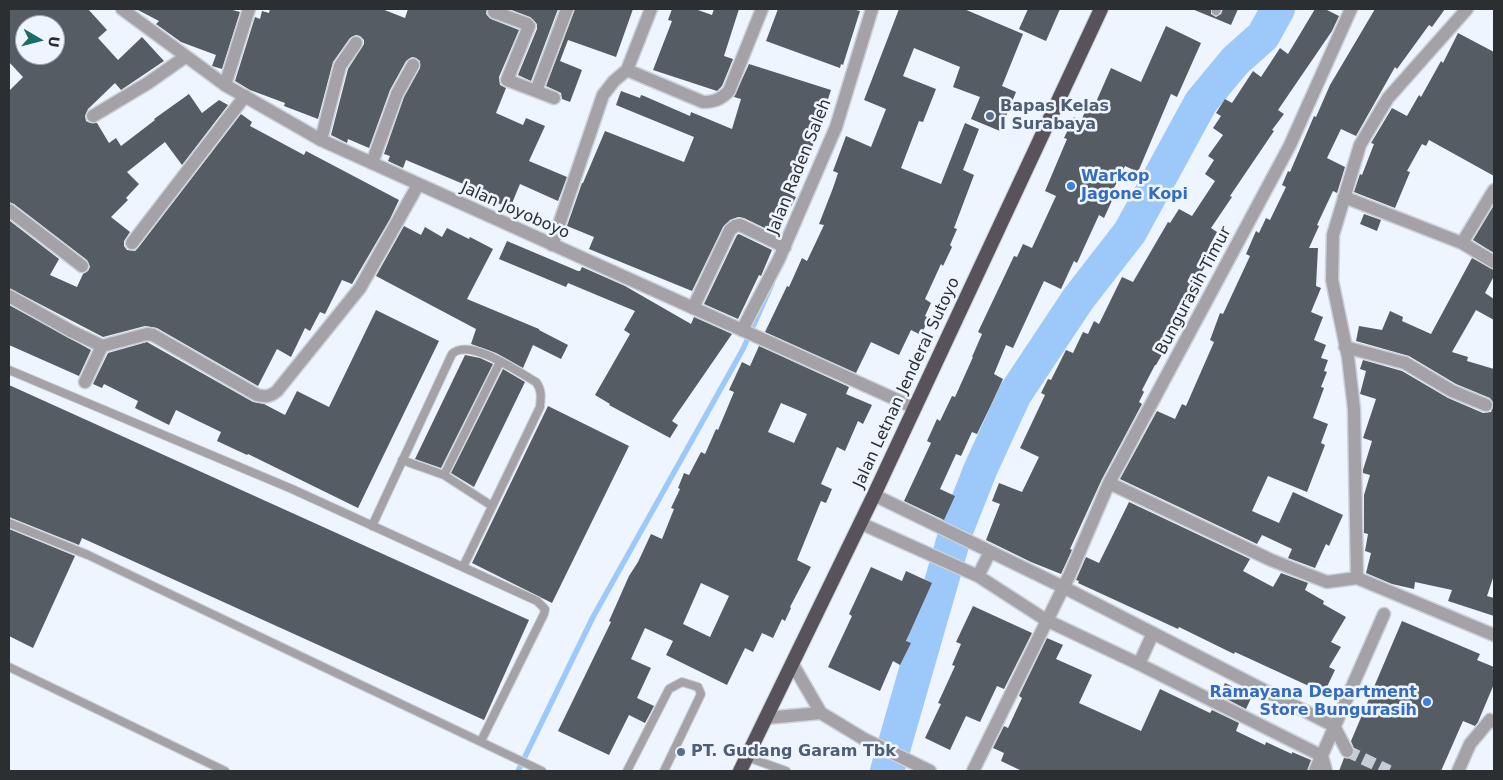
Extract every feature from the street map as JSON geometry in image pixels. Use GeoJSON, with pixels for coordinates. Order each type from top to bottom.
{"type":"FeatureCollection","features":[{"type":"Feature","properties":{"kind":"highway","name":"Jalan Letnan Jenderal Sutoyo"},"geometry":{"type":"LineString","coordinates":[[740,771],[874,495],[1101,9]]}},
{"type":"Feature","properties":{"kind":"street","name":"Jalan Joyoboyo"},"geometry":{"type":"LineString","coordinates":[[122,9],[225,85],[321,140],[914,408]]}},
{"type":"Feature","properties":{"kind":"street"},"geometry":{"type":"LineString","coordinates":[[225,85],[249,9]]}},
{"type":"Feature","properties":{"kind":"street"},"geometry":{"type":"LineString","coordinates":[[536,91],[567,9]]}},
{"type":"Feature","properties":{"kind":"street"},"geometry":{"type":"LineString","coordinates":[[552,245],[603,95],[626,70],[651,9]]}},
{"type":"Feature","properties":{"kind":"street"},"geometry":{"type":"LineString","coordinates":[[626,70],[703,102],[713,102],[730,91],[762,9]]}},
{"type":"Feature","properties":{"kind":"street","name":"Jalan Raden Saleh"},"geometry":{"type":"LineString","coordinates":[[745,332],[785,247],[836,127],[872,9]]}},
{"type":"Feature","properties":{"kind":"street","name":"Bungurasih Timur"},"geometry":{"type":"LineString","coordinates":[[973,771],[1063,587],[1110,483],[1290,145],[1351,9]]}},
{"type":"Feature","properties":{"kind":"street"},"geometry":{"type":"LineString","coordinates":[[1357,578],[1354,409],[1345,347],[1332,280],[1333,235],[1360,145],[1388,98],[1466,9]]}},
{"type":"Feature","properties":{"kind":"street"},"geometry":{"type":"LineString","coordinates":[[492,10],[529,26],[506,79],[508,82],[554,98]]}},
{"type":"Feature","properties":{"kind":"street"},"geometry":{"type":"LineString","coordinates":[[321,140],[340,66],[356,43]]}},
{"type":"Feature","properties":{"kind":"street"},"geometry":{"type":"LineString","coordinates":[[93,116],[148,83],[185,57]]}},
{"type":"Feature","properties":{"kind":"street"},"geometry":{"type":"LineString","coordinates":[[372,163],[397,94],[413,65]]}},
{"type":"Feature","properties":{"kind":"street"},"geometry":{"type":"LineString","coordinates":[[132,243],[245,96]]}},
{"type":"Feature","properties":{"kind":"street"},"geometry":{"type":"LineString","coordinates":[[9,296],[102,346],[147,334],[152,335],[256,395],[271,396],[277,392],[360,288],[418,185]]}},
{"type":"Feature","properties":{"kind":"street"},"geometry":{"type":"LineString","coordinates":[[1462,243],[1494,190]]}},
{"type":"Feature","properties":{"kind":"street"},"geometry":{"type":"LineString","coordinates":[[1344,197],[1462,243],[1494,262]]}},
{"type":"Feature","properties":{"kind":"street"},"geometry":{"type":"LineString","coordinates":[[9,210],[82,266]]}},
{"type":"Feature","properties":{"kind":"street"},"geometry":{"type":"LineString","coordinates":[[693,308],[730,230],[735,226],[740,225],[785,247]]}},
{"type":"Feature","properties":{"kind":"street"},"geometry":{"type":"LineString","coordinates":[[85,382],[102,346]]}},
{"type":"Feature","properties":{"kind":"street"},"geometry":{"type":"LineString","coordinates":[[1345,347],[1405,363],[1452,391],[1486,405]]}},
{"type":"Feature","properties":{"kind":"street"},"geometry":{"type":"LineString","coordinates":[[1110,483],[1271,560],[1327,582],[1357,578],[1494,634]]}},
{"type":"Feature","properties":{"kind":"street"},"geometry":{"type":"LineString","coordinates":[[874,495],[1063,587],[1334,726],[1347,751]]}},
{"type":"Feature","properties":{"kind":"street"},"geometry":{"type":"LineString","coordinates":[[860,523],[978,576],[1046,620],[1139,664],[1322,756],[1326,771]]}},
{"type":"Feature","properties":{"kind":"street"},"geometry":{"type":"LineString","coordinates":[[978,576],[990,552]]}},
{"type":"Feature","properties":{"kind":"street"},"geometry":{"type":"LineString","coordinates":[[1315,771],[1384,614]]}},
{"type":"Feature","properties":{"kind":"street"},"geometry":{"type":"LineString","coordinates":[[1139,664],[1153,633]]}},
{"type":"Feature","properties":{"kind":"street"},"geometry":{"type":"LineString","coordinates":[[792,663],[821,713],[864,739],[912,764],[930,771]]}},
{"type":"Feature","properties":{"kind":"street"},"geometry":{"type":"LineString","coordinates":[[766,718],[821,713]]}},
{"type":"Feature","properties":{"kind":"street"},"geometry":{"type":"LineString","coordinates":[[1458,771],[1470,744],[1493,717]]}},
{"type":"Feature","properties":{"kind":"lane"},"geometry":{"type":"LineString","coordinates":[[372,526],[452,354],[456,350],[464,348],[476,350],[536,382],[540,388],[541,396],[540,407],[463,567]]}},
{"type":"Feature","properties":{"kind":"lane"},"geometry":{"type":"LineString","coordinates":[[444,475],[500,362]]}},
{"type":"Feature","properties":{"kind":"lane"},"geometry":{"type":"LineString","coordinates":[[9,370],[282,485],[537,601],[545,612],[480,741]]}},
{"type":"Feature","properties":{"kind":"lane"},"geometry":{"type":"LineString","coordinates":[[402,460],[444,475],[492,506]]}},
{"type":"Feature","properties":{"kind":"lane"},"geometry":{"type":"LineString","coordinates":[[9,523],[88,555],[542,771]]}},
{"type":"Feature","properties":{"kind":"lane"},"geometry":{"type":"LineString","coordinates":[[9,667],[225,771]]}},
{"type":"Feature","properties":{"kind":"lane"},"geometry":{"type":"LineString","coordinates":[[627,771],[669,689],[682,682],[698,687],[701,694],[664,771]]}},
{"type":"Feature","properties":{"kind":"lane"},"geometry":{"type":"LineString","coordinates":[[747,757],[786,771]]}},
{"type":"Feature","properties":{"kind":"building"},"geometry":{"type":"Polygon","coordinates":[[[9,9],[88,9],[107,30],[98,38],[118,60],[142,37],[164,61],[121,90],[115,83],[88,109],[85,116],[86,121],[97,123],[109,143],[116,138],[121,146],[189,94],[202,113],[219,100],[228,105],[182,165],[165,142],[127,172],[139,184],[126,198],[128,200],[111,217],[130,232],[124,241],[124,246],[127,250],[135,251],[138,248],[241,114],[252,122],[250,126],[304,155],[306,151],[399,200],[352,284],[342,280],[325,314],[320,312],[310,331],[305,328],[291,357],[277,349],[258,386],[157,328],[145,326],[103,337],[9,288],[10,221],[59,259],[50,275],[77,287],[83,274],[90,267],[87,260],[9,202],[9,91],[23,77],[9,62],[9,9]]]}},
{"type":"Feature","properties":{"kind":"building"},"geometry":{"type":"Polygon","coordinates":[[[136,9],[229,9],[240,12],[222,69],[212,66],[216,55],[181,42],[156,24],[159,21],[136,9]]]}},
{"type":"Feature","properties":{"kind":"building"},"geometry":{"type":"Polygon","coordinates":[[[270,9],[382,9],[405,18],[408,9],[487,9],[486,14],[491,19],[519,30],[499,77],[500,85],[506,88],[496,113],[523,125],[526,118],[545,126],[529,161],[567,177],[558,201],[520,184],[510,208],[490,200],[492,196],[406,160],[403,168],[388,161],[390,156],[384,154],[404,97],[420,68],[420,61],[416,58],[412,57],[406,61],[390,90],[369,148],[348,139],[347,143],[331,135],[348,69],[364,44],[364,40],[360,36],[356,35],[350,38],[333,62],[318,119],[284,106],[285,103],[250,90],[235,81],[255,17],[260,19],[262,11],[269,13],[270,9]]]}},
{"type":"Feature","properties":{"kind":"building"},"geometry":{"type":"Polygon","coordinates":[[[509,9],[558,9],[531,81],[518,75],[537,29],[537,24],[530,17],[509,9]]]}},
{"type":"Feature","properties":{"kind":"building"},"geometry":{"type":"Polygon","coordinates":[[[575,9],[633,9],[616,57],[568,40],[560,61],[582,70],[570,102],[562,99],[561,93],[546,86],[575,9]]]}},
{"type":"Feature","properties":{"kind":"building"},"geometry":{"type":"Polygon","coordinates":[[[672,9],[695,9],[712,15],[714,9],[739,9],[724,56],[733,59],[722,86],[717,91],[653,70],[672,21],[668,20],[672,9]]]}},
{"type":"Feature","properties":{"kind":"building"},"geometry":{"type":"Polygon","coordinates":[[[778,9],[852,9],[860,11],[843,65],[841,64],[840,68],[766,41],[778,9]]]}},
{"type":"Feature","properties":{"kind":"building"},"geometry":{"type":"Polygon","coordinates":[[[899,9],[964,9],[1023,34],[1002,86],[1016,92],[1000,131],[971,119],[980,97],[953,87],[960,67],[914,48],[903,76],[936,89],[923,122],[919,121],[901,168],[941,184],[965,123],[979,129],[963,170],[974,175],[954,228],[957,229],[950,245],[952,247],[943,266],[941,264],[925,299],[931,303],[925,316],[929,318],[921,335],[911,330],[899,355],[871,342],[856,373],[765,332],[802,258],[807,261],[824,225],[819,224],[838,173],[833,171],[846,136],[871,147],[886,109],[864,100],[899,9]]]}},
{"type":"Feature","properties":{"kind":"building"},"geometry":{"type":"Polygon","coordinates":[[[1028,9],[1060,9],[1046,41],[1019,29],[1028,9]]]}},
{"type":"Feature","properties":{"kind":"building"},"geometry":{"type":"Polygon","coordinates":[[[1192,9],[1211,9],[1211,14],[1216,17],[1221,14],[1223,9],[1238,9],[1231,25],[1192,9]]]}},
{"type":"Feature","properties":{"kind":"building"},"geometry":{"type":"Polygon","coordinates":[[[1315,9],[1325,9],[1339,16],[1332,31],[1278,110],[1284,114],[1272,130],[1274,131],[1211,228],[1217,232],[1209,247],[1214,250],[1164,351],[1142,390],[1144,392],[1139,402],[1142,404],[1102,479],[1070,549],[1072,550],[1061,574],[986,540],[1000,504],[992,501],[999,483],[1022,492],[1039,457],[1020,448],[1045,395],[1041,393],[1048,379],[1051,380],[1066,350],[1073,353],[1083,332],[1088,334],[1094,321],[1099,324],[1122,277],[1133,282],[1168,222],[1170,223],[1179,209],[1192,216],[1215,181],[1205,174],[1214,160],[1208,156],[1223,135],[1213,128],[1221,116],[1216,113],[1225,99],[1232,103],[1253,71],[1261,77],[1280,48],[1288,54],[1315,9]]]}},
{"type":"Feature","properties":{"kind":"building"},"geometry":{"type":"Polygon","coordinates":[[[1375,9],[1445,9],[1432,27],[1429,25],[1397,69],[1395,67],[1356,136],[1341,129],[1327,158],[1345,167],[1337,193],[1333,191],[1317,225],[1319,226],[1309,248],[1318,248],[1316,286],[1321,288],[1311,312],[1323,317],[1314,340],[1326,345],[1321,358],[1328,360],[1324,371],[1327,372],[1321,387],[1324,388],[1313,418],[1328,424],[1321,443],[1325,445],[1307,492],[1268,476],[1252,511],[1279,523],[1293,492],[1343,515],[1329,546],[1326,544],[1315,568],[1288,558],[1292,549],[1262,535],[1257,544],[1120,479],[1157,411],[1175,419],[1182,404],[1186,406],[1214,342],[1210,340],[1220,313],[1223,314],[1250,256],[1246,254],[1256,231],[1259,233],[1266,218],[1270,220],[1286,187],[1282,185],[1288,171],[1290,172],[1314,116],[1316,117],[1330,85],[1375,9]]]}},
{"type":"Feature","properties":{"kind":"building"},"geometry":{"type":"Polygon","coordinates":[[[1166,26],[1201,43],[1177,97],[1171,94],[1138,172],[1125,166],[1112,192],[1115,194],[1104,218],[1099,215],[1077,263],[1074,261],[1061,289],[1044,281],[1013,348],[1006,345],[994,374],[1003,379],[977,434],[972,432],[961,456],[956,454],[940,489],[955,496],[944,520],[904,501],[931,443],[927,441],[937,419],[940,421],[952,396],[955,397],[973,357],[982,334],[978,332],[1014,256],[1017,257],[1023,244],[1032,248],[1056,196],[1045,191],[1067,139],[1064,138],[1074,117],[1081,121],[1090,100],[1096,102],[1111,68],[1141,82],[1166,26]]]}},
{"type":"Feature","properties":{"kind":"building"},"geometry":{"type":"Polygon","coordinates":[[[1458,33],[1494,52],[1494,176],[1429,140],[1426,146],[1422,144],[1407,171],[1410,172],[1395,208],[1354,192],[1374,144],[1371,143],[1392,108],[1407,116],[1419,95],[1421,97],[1441,61],[1443,63],[1458,33]]]}},
{"type":"Feature","properties":{"kind":"building"},"geometry":{"type":"Polygon","coordinates":[[[749,64],[831,90],[806,166],[801,164],[791,195],[796,197],[777,234],[744,218],[738,217],[730,220],[723,227],[692,291],[589,249],[594,237],[567,226],[582,183],[605,131],[684,162],[694,137],[616,105],[621,91],[640,98],[641,95],[644,96],[690,116],[691,112],[732,129],[741,99],[734,97],[749,64]]]}},
{"type":"Feature","properties":{"kind":"building"},"geometry":{"type":"Polygon","coordinates":[[[1494,205],[1494,253],[1473,240],[1494,205]]]}},
{"type":"Feature","properties":{"kind":"building"},"geometry":{"type":"Polygon","coordinates":[[[1364,214],[1381,220],[1377,231],[1360,224],[1364,214]]]}},
{"type":"Feature","properties":{"kind":"building"},"geometry":{"type":"Polygon","coordinates":[[[404,226],[421,235],[425,227],[442,237],[447,228],[493,249],[467,299],[539,329],[568,345],[561,359],[533,345],[523,368],[496,353],[471,344],[476,329],[376,276],[404,226]]]}},
{"type":"Feature","properties":{"kind":"building"},"geometry":{"type":"Polygon","coordinates":[[[739,234],[772,250],[761,276],[759,275],[738,319],[704,304],[739,234]]]}},
{"type":"Feature","properties":{"kind":"building"},"geometry":{"type":"Polygon","coordinates":[[[507,241],[578,271],[582,267],[625,286],[691,324],[694,317],[732,334],[672,421],[678,425],[670,438],[609,405],[595,395],[630,334],[624,330],[635,311],[568,283],[566,287],[499,259],[507,241]]]}},
{"type":"Feature","properties":{"kind":"building"},"geometry":{"type":"Polygon","coordinates":[[[1472,258],[1494,270],[1494,276],[1485,293],[1494,299],[1494,320],[1476,310],[1452,352],[1468,357],[1467,361],[1494,369],[1494,404],[1490,398],[1456,384],[1409,356],[1356,341],[1359,326],[1382,330],[1390,311],[1403,317],[1402,321],[1431,334],[1472,258]]]}},
{"type":"Feature","properties":{"kind":"building"},"geometry":{"type":"Polygon","coordinates":[[[9,305],[91,350],[79,376],[9,345],[9,305]]]}},
{"type":"Feature","properties":{"kind":"building"},"geometry":{"type":"Polygon","coordinates":[[[376,310],[439,341],[358,508],[248,454],[217,441],[221,432],[176,410],[169,425],[135,408],[138,401],[104,384],[102,388],[93,384],[108,353],[147,342],[253,402],[264,404],[285,415],[297,391],[329,407],[376,310]]]}},
{"type":"Feature","properties":{"kind":"building"},"geometry":{"type":"Polygon","coordinates":[[[759,346],[849,387],[846,394],[872,405],[863,424],[858,421],[845,451],[837,447],[821,484],[832,489],[826,503],[821,501],[797,560],[811,567],[790,607],[785,621],[782,619],[773,638],[762,633],[753,652],[745,648],[727,685],[666,655],[673,641],[645,628],[631,659],[651,668],[637,698],[654,706],[645,723],[629,715],[609,755],[558,731],[611,622],[609,621],[629,576],[651,534],[662,539],[674,509],[671,508],[680,489],[678,488],[684,473],[689,475],[701,452],[705,454],[716,429],[718,430],[734,392],[729,390],[742,362],[750,366],[759,346]],[[781,403],[768,432],[794,443],[807,414],[781,403]],[[701,583],[683,624],[710,637],[729,596],[701,583]]]}},
{"type":"Feature","properties":{"kind":"building"},"geometry":{"type":"Polygon","coordinates":[[[465,355],[480,358],[493,364],[441,468],[415,459],[465,355]]]}},
{"type":"Feature","properties":{"kind":"building"},"geometry":{"type":"Polygon","coordinates":[[[1363,360],[1402,371],[1448,398],[1483,413],[1491,412],[1494,404],[1494,575],[1487,596],[1494,598],[1494,616],[1448,601],[1452,590],[1415,582],[1414,589],[1392,584],[1366,573],[1371,553],[1365,551],[1368,534],[1364,533],[1364,495],[1370,475],[1363,473],[1363,470],[1372,441],[1363,438],[1376,399],[1360,394],[1366,371],[1360,369],[1363,360]]]}},
{"type":"Feature","properties":{"kind":"building"},"geometry":{"type":"Polygon","coordinates":[[[503,369],[525,382],[474,487],[451,473],[503,369]]]}},
{"type":"Feature","properties":{"kind":"building"},"geometry":{"type":"Polygon","coordinates":[[[9,385],[529,620],[484,720],[82,538],[79,545],[9,517],[9,385]]]}},
{"type":"Feature","properties":{"kind":"building"},"geometry":{"type":"Polygon","coordinates":[[[548,406],[629,446],[552,603],[472,563],[548,406]]]}},
{"type":"Feature","properties":{"kind":"building"},"geometry":{"type":"Polygon","coordinates":[[[1129,502],[1250,559],[1243,571],[1273,587],[1281,573],[1308,583],[1305,590],[1324,601],[1323,604],[1346,617],[1331,642],[1341,647],[1329,667],[1335,670],[1324,693],[1078,583],[1079,581],[1076,580],[1086,557],[1099,563],[1129,502]]]}},
{"type":"Feature","properties":{"kind":"building"},"geometry":{"type":"Polygon","coordinates":[[[9,529],[75,556],[33,648],[9,636],[9,529]]]}},
{"type":"Feature","properties":{"kind":"building"},"geometry":{"type":"Polygon","coordinates":[[[871,567],[902,581],[906,571],[932,583],[906,641],[911,643],[900,665],[893,661],[880,691],[828,667],[852,616],[849,614],[871,567]]]}},
{"type":"Feature","properties":{"kind":"building"},"geometry":{"type":"Polygon","coordinates":[[[973,606],[1032,633],[1004,689],[997,686],[980,722],[966,716],[950,750],[925,738],[941,704],[938,703],[955,666],[952,665],[961,644],[956,642],[973,606]]]}},
{"type":"Feature","properties":{"kind":"building","name":"Ramayana Department Store Bungurasih"},"geometry":{"type":"Polygon","coordinates":[[[1402,621],[1480,654],[1477,660],[1494,667],[1494,684],[1475,726],[1463,721],[1441,771],[1339,771],[1344,758],[1350,758],[1354,755],[1355,751],[1351,741],[1402,621]]]}},
{"type":"Feature","properties":{"kind":"building"},"geometry":{"type":"Polygon","coordinates":[[[1047,638],[1063,645],[1056,659],[1092,675],[1079,703],[1141,731],[1160,689],[1210,713],[1212,710],[1239,723],[1236,731],[1265,745],[1266,742],[1311,760],[1307,771],[1022,771],[1001,761],[1004,753],[993,748],[1004,726],[1008,728],[1022,698],[1019,696],[1047,638]]]}},
{"type":"Feature","properties":{"kind":"building"},"geometry":{"type":"Polygon","coordinates":[[[1225,683],[1252,696],[1246,709],[1219,695],[1225,683]]]}},
{"type":"Feature","properties":{"kind":"waterway"},"geometry":{"type":"LineString","coordinates":[[887,771],[956,531],[981,468],[1015,394],[1078,299],[1130,232],[1201,102],[1235,61],[1263,36],[1278,9]]}},
{"type":"Feature","properties":{"kind":"waterway"},"geometry":{"type":"LineString","coordinates":[[518,771],[593,617],[743,349],[772,284]]}},
{"type":"Feature","properties":{"kind":"tunnel"},"geometry":{"type":"LineString","coordinates":[[1347,751],[1389,771]]}},
{"type":"Feature","properties":{"kind":"place","name":"Bapas Kelas I Surabaya"},"geometry":{"type":"Point","coordinates":[990,116]}},
{"type":"Feature","properties":{"kind":"place","name":"Warkop Jagone Kopi"},"geometry":{"type":"Point","coordinates":[1071,186]}},
{"type":"Feature","properties":{"kind":"place","name":"Ramayana Department Store Bungurasih"},"geometry":{"type":"Point","coordinates":[1427,702]}},
{"type":"Feature","properties":{"kind":"place","name":"PT. Gudang Garam Tbk"},"geometry":{"type":"Point","coordinates":[681,752]}}]}
